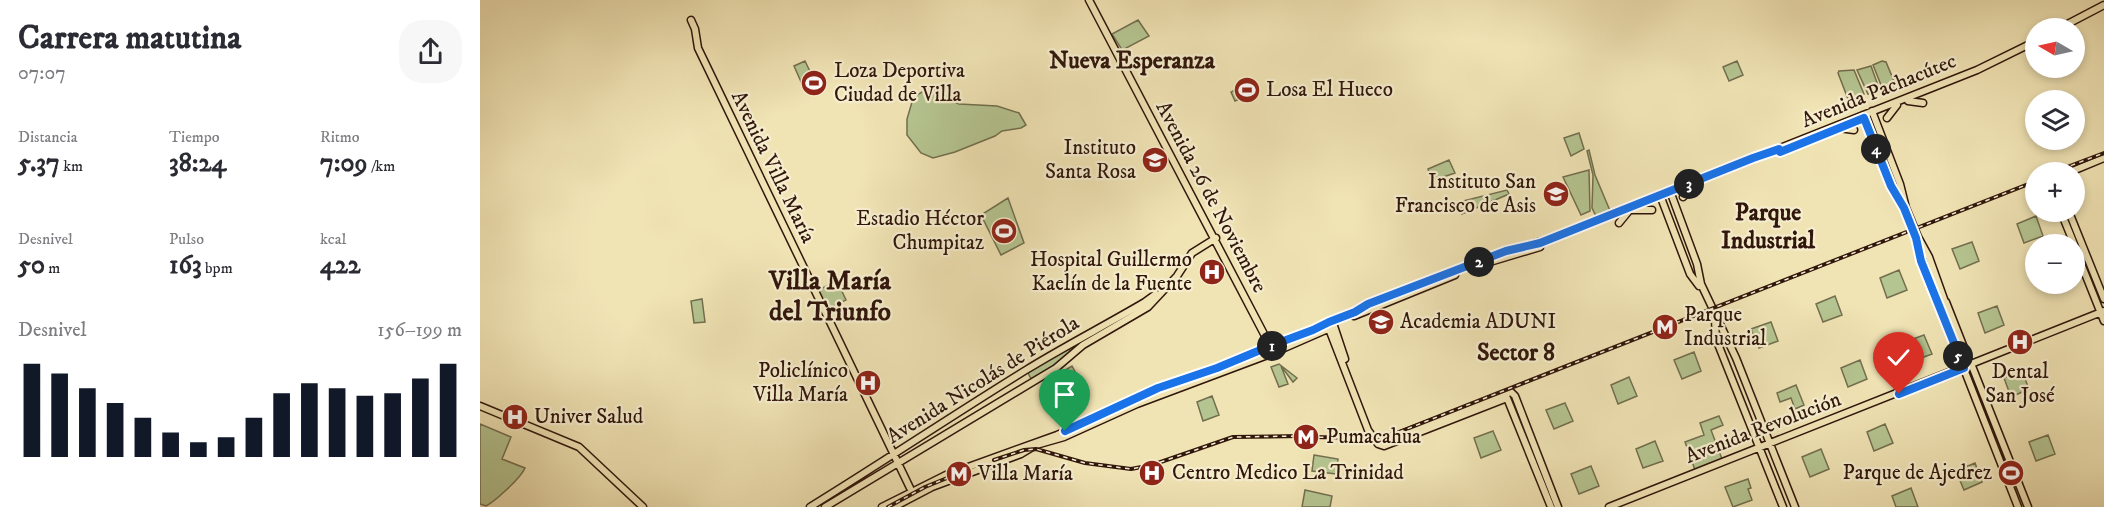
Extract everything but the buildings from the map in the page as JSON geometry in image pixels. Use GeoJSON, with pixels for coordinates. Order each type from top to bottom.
{"type":"FeatureCollection","features":[{"type":"Feature","properties":{"kind":"main road","name":"Avenida 26 de Noviembre"},"geometry":{"type":"LineString","coordinates":[[1090,0],[1271,349]]}},
{"type":"Feature","properties":{"kind":"main road"},"geometry":{"type":"LineString","coordinates":[[2085,20],[2104,7]]}},
{"type":"Feature","properties":{"kind":"main road"},"geometry":{"type":"LineString","coordinates":[[2081,18],[2104,7]]}},
{"type":"Feature","properties":{"kind":"main road","name":"Avenida Villa María"},"geometry":{"type":"LineString","coordinates":[[691,20],[698,48],[910,488]]}},
{"type":"Feature","properties":{"kind":"main road","name":"Avenida Pachacútec"},"geometry":{"type":"LineString","coordinates":[[1873,113],[1879,105],[1908,101],[2025,48]]}},
{"type":"Feature","properties":{"kind":"main road","name":"Avenida Pachacútec"},"geometry":{"type":"LineString","coordinates":[[1779,150],[1898,103],[1951,76],[1966,75],[1994,67],[2025,49]]}},
{"type":"Feature","properties":{"kind":"main road"},"geometry":{"type":"LineString","coordinates":[[1996,54],[2005,57]]}},
{"type":"Feature","properties":{"kind":"main road"},"geometry":{"type":"LineString","coordinates":[[1984,67],[1987,59]]}},
{"type":"Feature","properties":{"kind":"main road"},"geometry":{"type":"LineString","coordinates":[[1887,118],[1898,103],[1901,93]]}},
{"type":"Feature","properties":{"kind":"main road"},"geometry":{"type":"LineString","coordinates":[[1908,101],[1923,103]]}},
{"type":"Feature","properties":{"kind":"main road"},"geometry":{"type":"LineString","coordinates":[[1873,113],[1900,184],[1906,208],[1930,260],[1942,302],[2018,507]]}},
{"type":"Feature","properties":{"kind":"main road"},"geometry":{"type":"LineString","coordinates":[[1864,116],[1891,186],[1904,208],[1916,238],[1921,261],[1942,302]]}},
{"type":"Feature","properties":{"kind":"main road","name":"Avenida Pachacútec"},"geometry":{"type":"LineString","coordinates":[[1670,190],[1696,185],[1864,116]]}},
{"type":"Feature","properties":{"kind":"main road"},"geometry":{"type":"LineString","coordinates":[[1839,128],[1854,129]]}},
{"type":"Feature","properties":{"kind":"main road"},"geometry":{"type":"LineString","coordinates":[[1786,146],[1792,137]]}},
{"type":"Feature","properties":{"kind":"main road"},"geometry":{"type":"LineString","coordinates":[[1734,166],[1741,157],[1756,159]]}},
{"type":"Feature","properties":{"kind":"main road","name":"Avenida Pachacútec"},"geometry":{"type":"LineString","coordinates":[[1628,211],[1670,190],[1756,159]]}},
{"type":"Feature","properties":{"kind":"main road"},"geometry":{"type":"LineString","coordinates":[[2085,167],[2104,160]]}},
{"type":"Feature","properties":{"kind":"main road"},"geometry":{"type":"LineString","coordinates":[[2085,168],[2104,160]]}},
{"type":"Feature","properties":{"kind":"main road"},"geometry":{"type":"LineString","coordinates":[[1683,197],[1696,185]]}},
{"type":"Feature","properties":{"kind":"main road"},"geometry":{"type":"LineString","coordinates":[[1670,190],[1697,264],[1701,284],[1736,358],[1795,507]]}},
{"type":"Feature","properties":{"kind":"main road"},"geometry":{"type":"LineString","coordinates":[[1659,195],[1690,273],[1699,284],[1717,324],[1716,339],[1783,507]]}},
{"type":"Feature","properties":{"kind":"main road","name":"Avenida Pachacútec"},"geometry":{"type":"LineString","coordinates":[[1179,385],[1494,258],[1628,211],[1659,195]]}},
{"type":"Feature","properties":{"kind":"main road"},"geometry":{"type":"LineString","coordinates":[[1610,209],[1652,210]]}},
{"type":"Feature","properties":{"kind":"main road"},"geometry":{"type":"LineString","coordinates":[[1619,223],[1628,211]]}},
{"type":"Feature","properties":{"kind":"main road"},"geometry":{"type":"LineString","coordinates":[[2073,222],[2104,299]]}},
{"type":"Feature","properties":{"kind":"main road","name":"Avenida Nicolás de Piérola"},"geometry":{"type":"LineString","coordinates":[[825,507],[1052,371],[1083,345],[1145,309],[1173,280],[1192,253],[1215,238]]}},
{"type":"Feature","properties":{"kind":"main road"},"geometry":{"type":"LineString","coordinates":[[1494,258],[1504,247]]}},
{"type":"Feature","properties":{"kind":"main road"},"geometry":{"type":"LineString","coordinates":[[2085,271],[2104,321]]}},
{"type":"Feature","properties":{"kind":"main road","name":"Avenida Pachacútec"},"geometry":{"type":"LineString","coordinates":[[880,506],[921,485],[1057,435],[1102,412],[1125,406],[1330,326],[1368,304],[1452,275]]}},
{"type":"Feature","properties":{"kind":"main road"},"geometry":{"type":"LineString","coordinates":[[1416,286],[1424,278]]}},
{"type":"Feature","properties":{"kind":"main road","name":"Avenida Nicolás de Piérola"},"geometry":{"type":"LineString","coordinates":[[810,507],[1025,371],[1147,302],[1173,280]]}},
{"type":"Feature","properties":{"kind":"main road"},"geometry":{"type":"LineString","coordinates":[[1402,297],[1412,300]]}},
{"type":"Feature","properties":{"kind":"main road"},"geometry":{"type":"LineString","coordinates":[[1355,312],[1357,304]]}},
{"type":"Feature","properties":{"kind":"main road"},"geometry":{"type":"LineString","coordinates":[[1367,318],[1370,309]]}},
{"type":"Feature","properties":{"kind":"main road","name":"Avenida Revolución"},"geometry":{"type":"LineString","coordinates":[[1614,507],[2102,312]]}},
{"type":"Feature","properties":{"kind":"main road"},"geometry":{"type":"LineString","coordinates":[[1330,326],[1360,404],[1372,429],[1381,441]]}},
{"type":"Feature","properties":{"kind":"main road"},"geometry":{"type":"LineString","coordinates":[[1967,366],[2028,507]]}},
{"type":"Feature","properties":{"kind":"main road"},"geometry":{"type":"LineString","coordinates":[[1202,374],[1206,367]]}},
{"type":"Feature","properties":{"kind":"main road"},"geometry":{"type":"LineString","coordinates":[[1360,404],[1366,432],[1381,441],[1509,397]]}},
{"type":"Feature","properties":{"kind":"main road"},"geometry":{"type":"LineString","coordinates":[[1509,397],[1551,507]]}},
{"type":"Feature","properties":{"kind":"main road"},"geometry":{"type":"LineString","coordinates":[[1509,397],[1558,507]]}},
{"type":"Feature","properties":{"kind":"main road"},"geometry":{"type":"LineString","coordinates":[[480,406],[579,447],[644,507]]}},
{"type":"Feature","properties":{"kind":"main road","name":"Avenida Pachacútec"},"geometry":{"type":"LineString","coordinates":[[894,507],[932,487],[1021,454],[1036,445],[1078,433],[1125,406]]}},
{"type":"Feature","properties":{"kind":"main road","name":"Avenida Revolución"},"geometry":{"type":"LineString","coordinates":[[1609,507],[1760,448]]}},
{"type":"Feature","properties":{"kind":"green space"},"geometry":{"type":"Polygon","coordinates":[[[1138,20],[1149,36],[1126,48],[1128,52],[1124,53],[1112,34],[1138,20]]]}},
{"type":"Feature","properties":{"kind":"green space"},"geometry":{"type":"Polygon","coordinates":[[[805,61],[817,86],[809,89],[806,82],[802,84],[794,66],[805,61]]]}},
{"type":"Feature","properties":{"kind":"green space"},"geometry":{"type":"Polygon","coordinates":[[[1737,61],[1743,75],[1729,81],[1723,67],[1737,61]]]}},
{"type":"Feature","properties":{"kind":"green space"},"geometry":{"type":"Polygon","coordinates":[[[1882,61],[1886,62],[1896,86],[1883,90],[1873,65],[1882,61]]]}},
{"type":"Feature","properties":{"kind":"green space"},"geometry":{"type":"Polygon","coordinates":[[[1871,66],[1880,91],[1868,94],[1857,70],[1871,66]]]}},
{"type":"Feature","properties":{"kind":"green space"},"geometry":{"type":"Polygon","coordinates":[[[1854,70],[1864,94],[1848,99],[1838,73],[1854,70]]]}},
{"type":"Feature","properties":{"kind":"green space"},"geometry":{"type":"Polygon","coordinates":[[[1249,83],[1253,93],[1235,101],[1231,92],[1249,83]]]}},
{"type":"Feature","properties":{"kind":"green space"},"geometry":{"type":"Polygon","coordinates":[[[927,89],[943,93],[959,104],[997,106],[1019,113],[1026,125],[1002,131],[955,152],[933,158],[921,153],[907,135],[907,119],[912,102],[917,95],[927,89]]]}},
{"type":"Feature","properties":{"kind":"green space"},"geometry":{"type":"Polygon","coordinates":[[[1579,133],[1584,149],[1571,156],[1564,138],[1579,133]]]}},
{"type":"Feature","properties":{"kind":"green space"},"geometry":{"type":"Polygon","coordinates":[[[1589,150],[1595,175],[1611,213],[1597,218],[1592,208],[1593,175],[1587,151],[1589,150]]]}},
{"type":"Feature","properties":{"kind":"green space"},"geometry":{"type":"Polygon","coordinates":[[[1449,160],[1455,173],[1431,181],[1428,169],[1449,160]]]}},
{"type":"Feature","properties":{"kind":"green space"},"geometry":{"type":"Polygon","coordinates":[[[1589,170],[1590,211],[1581,215],[1563,177],[1589,170]]]}},
{"type":"Feature","properties":{"kind":"green space"},"geometry":{"type":"Polygon","coordinates":[[[1507,190],[1509,194],[1462,214],[1459,202],[1507,190]]]}},
{"type":"Feature","properties":{"kind":"green space","name":"Estadio Héctor Chumpitaz"},"geometry":{"type":"Polygon","coordinates":[[[1008,198],[1024,243],[1001,255],[981,215],[1008,198]]]}},
{"type":"Feature","properties":{"kind":"green space"},"geometry":{"type":"Polygon","coordinates":[[[2025,221],[2038,222],[2042,234],[2025,234],[2024,243],[2017,224],[2025,221]]]}},
{"type":"Feature","properties":{"kind":"green space"},"geometry":{"type":"Polygon","coordinates":[[[1972,242],[1979,261],[1960,269],[1952,249],[1972,242]]]}},
{"type":"Feature","properties":{"kind":"green space"},"geometry":{"type":"Polygon","coordinates":[[[1899,270],[1907,290],[1887,298],[1880,278],[1899,270]]]}},
{"type":"Feature","properties":{"kind":"green space"},"geometry":{"type":"Polygon","coordinates":[[[837,281],[846,300],[825,310],[816,291],[837,281]]]}},
{"type":"Feature","properties":{"kind":"green space"},"geometry":{"type":"Polygon","coordinates":[[[1835,296],[1842,315],[1823,322],[1816,304],[1835,296]]]}},
{"type":"Feature","properties":{"kind":"green space"},"geometry":{"type":"Polygon","coordinates":[[[702,299],[705,322],[694,323],[691,301],[702,299]]]}},
{"type":"Feature","properties":{"kind":"green space"},"geometry":{"type":"Polygon","coordinates":[[[1997,306],[2004,325],[1985,333],[1978,313],[1997,306]]]}},
{"type":"Feature","properties":{"kind":"green space"},"geometry":{"type":"Polygon","coordinates":[[[1771,322],[1778,341],[1759,348],[1751,329],[1771,322]]]}},
{"type":"Feature","properties":{"kind":"green space"},"geometry":{"type":"Polygon","coordinates":[[[1924,335],[1932,354],[1913,361],[1905,342],[1924,335]]]}},
{"type":"Feature","properties":{"kind":"green space"},"geometry":{"type":"Polygon","coordinates":[[[1069,348],[1071,355],[1031,379],[1029,370],[1069,348]]]}},
{"type":"Feature","properties":{"kind":"green space"},"geometry":{"type":"Polygon","coordinates":[[[1694,352],[1701,371],[1682,379],[1674,360],[1694,352]]]}},
{"type":"Feature","properties":{"kind":"green space"},"geometry":{"type":"Polygon","coordinates":[[[1860,360],[1867,379],[1848,387],[1841,368],[1860,360]]]}},
{"type":"Feature","properties":{"kind":"green space"},"geometry":{"type":"Polygon","coordinates":[[[1279,364],[1297,378],[1293,382],[1281,366],[1288,384],[1279,387],[1271,367],[1279,364]]]}},
{"type":"Feature","properties":{"kind":"green space"},"geometry":{"type":"Polygon","coordinates":[[[1072,366],[1079,379],[1061,388],[1055,376],[1072,366]]]}},
{"type":"Feature","properties":{"kind":"green space"},"geometry":{"type":"Polygon","coordinates":[[[2022,371],[2029,389],[2011,397],[2004,378],[2022,371]]]}},
{"type":"Feature","properties":{"kind":"green space"},"geometry":{"type":"Polygon","coordinates":[[[1629,377],[1637,396],[1618,404],[1611,385],[1629,377]]]}},
{"type":"Feature","properties":{"kind":"green space"},"geometry":{"type":"Polygon","coordinates":[[[1796,385],[1804,405],[1795,409],[1791,398],[1780,402],[1777,393],[1796,385]]]}},
{"type":"Feature","properties":{"kind":"green space"},"geometry":{"type":"Polygon","coordinates":[[[1212,396],[1219,415],[1203,421],[1197,402],[1212,396]]]}},
{"type":"Feature","properties":{"kind":"green space"},"geometry":{"type":"Polygon","coordinates":[[[1565,403],[1573,421],[1554,429],[1546,410],[1565,403]]]}},
{"type":"Feature","properties":{"kind":"green space"},"geometry":{"type":"Polygon","coordinates":[[[1719,416],[1723,425],[1711,430],[1722,459],[1695,470],[1685,442],[1704,435],[1700,423],[1719,416]]]}},
{"type":"Feature","properties":{"kind":"green space"},"geometry":{"type":"Polygon","coordinates":[[[480,424],[511,437],[502,459],[525,468],[507,489],[486,506],[480,504],[480,424]]]}},
{"type":"Feature","properties":{"kind":"green space"},"geometry":{"type":"Polygon","coordinates":[[[1885,424],[1893,443],[1874,451],[1867,432],[1885,424]]]}},
{"type":"Feature","properties":{"kind":"green space"},"geometry":{"type":"Polygon","coordinates":[[[1493,431],[1501,450],[1481,458],[1474,438],[1493,431]]]}},
{"type":"Feature","properties":{"kind":"green space"},"geometry":{"type":"Polygon","coordinates":[[[2048,435],[2055,454],[2036,461],[2029,442],[2048,435]]]}},
{"type":"Feature","properties":{"kind":"green space"},"geometry":{"type":"Polygon","coordinates":[[[1655,441],[1663,461],[1643,468],[1636,449],[1655,441]]]}},
{"type":"Feature","properties":{"kind":"green space"},"geometry":{"type":"Polygon","coordinates":[[[1821,449],[1829,469],[1810,477],[1802,457],[1821,449]]]}},
{"type":"Feature","properties":{"kind":"green space"},"geometry":{"type":"Polygon","coordinates":[[[1314,455],[1338,459],[1336,474],[1312,471],[1314,455]]]}},
{"type":"Feature","properties":{"kind":"green space"},"geometry":{"type":"Polygon","coordinates":[[[1975,463],[1982,482],[1964,490],[1956,471],[1975,463]]]}},
{"type":"Feature","properties":{"kind":"green space"},"geometry":{"type":"Polygon","coordinates":[[[1591,466],[1599,486],[1579,494],[1571,474],[1591,466]]]}},
{"type":"Feature","properties":{"kind":"green space"},"geometry":{"type":"Polygon","coordinates":[[[1748,479],[1751,488],[1748,489],[1752,500],[1733,507],[1725,487],[1748,479]]]}},
{"type":"Feature","properties":{"kind":"green space"},"geometry":{"type":"Polygon","coordinates":[[[1911,488],[1918,507],[1896,507],[1892,496],[1911,488]]]}},
{"type":"Feature","properties":{"kind":"green space"},"geometry":{"type":"Polygon","coordinates":[[[1305,490],[1332,496],[1330,507],[1302,507],[1305,490]]]}},
{"type":"Feature","properties":{"kind":"railway"},"geometry":{"type":"LineString","coordinates":[[2080,162],[2104,153]]}},
{"type":"Feature","properties":{"kind":"railway"},"geometry":{"type":"LineString","coordinates":[[1310,437],[1371,438],[1394,434],[2025,185]]}},
{"type":"Feature","properties":{"kind":"railway"},"geometry":{"type":"LineString","coordinates":[[994,460],[1024,450],[1036,449],[1085,463],[1131,469],[1152,465],[1233,437],[1301,436]]}},
{"type":"Feature","properties":{"kind":"railway"},"geometry":{"type":"LineString","coordinates":[[888,507],[925,487],[952,476]]}},
{"type":"Feature","properties":{"kind":"place","name":"Loza Deportiva Ciudad de Villa"},"geometry":{"type":"Point","coordinates":[814,83]}},
{"type":"Feature","properties":{"kind":"place","name":"Losa El Hueco"},"geometry":{"type":"Point","coordinates":[1247,90]}},
{"type":"Feature","properties":{"kind":"place","name":"Instituto Santa Rosa"},"geometry":{"type":"Point","coordinates":[1155,160]}},
{"type":"Feature","properties":{"kind":"place","name":"Instituto San Francisco de Asis"},"geometry":{"type":"Point","coordinates":[1556,194]}},
{"type":"Feature","properties":{"kind":"place","name":"Estadio Héctor Chumpitaz"},"geometry":{"type":"Point","coordinates":[1004,231]}},
{"type":"Feature","properties":{"kind":"place","name":"Hospital Guillermo Kaelín de la Fuente"},"geometry":{"type":"Point","coordinates":[1212,272]}},
{"type":"Feature","properties":{"kind":"place","name":"Academia ADUNI"},"geometry":{"type":"Point","coordinates":[1381,322]}},
{"type":"Feature","properties":{"kind":"place","name":"Parque Industrial"},"geometry":{"type":"Point","coordinates":[1665,327]}},
{"type":"Feature","properties":{"kind":"place","name":"Dental San José"},"geometry":{"type":"Point","coordinates":[2020,342]}},
{"type":"Feature","properties":{"kind":"place","name":"Policlínico Villa María"},"geometry":{"type":"Point","coordinates":[868,383]}},
{"type":"Feature","properties":{"kind":"place","name":"Univer Salud"},"geometry":{"type":"Point","coordinates":[515,417]}},
{"type":"Feature","properties":{"kind":"place","name":"Pumacahua"},"geometry":{"type":"Point","coordinates":[1306,437]}},
{"type":"Feature","properties":{"kind":"place","name":"Centro Medico La Trinidad"},"geometry":{"type":"Point","coordinates":[1152,473]}},
{"type":"Feature","properties":{"kind":"place","name":"Parque de Ajedrez"},"geometry":{"type":"Point","coordinates":[2011,473]}},
{"type":"Feature","properties":{"kind":"place","name":"Villa María"},"geometry":{"type":"Point","coordinates":[959,474]}},
{"type":"Feature","properties":{"kind":"district","name":"Nueva Esperanza"},"geometry":{"type":"Point","coordinates":[1132,61]}},
{"type":"Feature","properties":{"kind":"district","name":"Parque Industrial"},"geometry":{"type":"Point","coordinates":[1768,227]}},
{"type":"Feature","properties":{"kind":"district","name":"Villa María del Triunfo"},"geometry":{"type":"Point","coordinates":[830,296]}},
{"type":"Feature","properties":{"kind":"district","name":"Sector 8"},"geometry":{"type":"Point","coordinates":[1516,353]}},
{"type":"Feature","properties":{"kind":"route"},"geometry":{"type":"LineString","coordinates":[[1065,431],[1158,388],[1217,368],[1326,325],[1368,304],[1506,251],[1540,243],[1753,158],[1779,149],[1780,152],[1864,118],[1891,186],[1904,208],[1916,238],[1921,261],[1964,368],[1899,394]]}}]}
